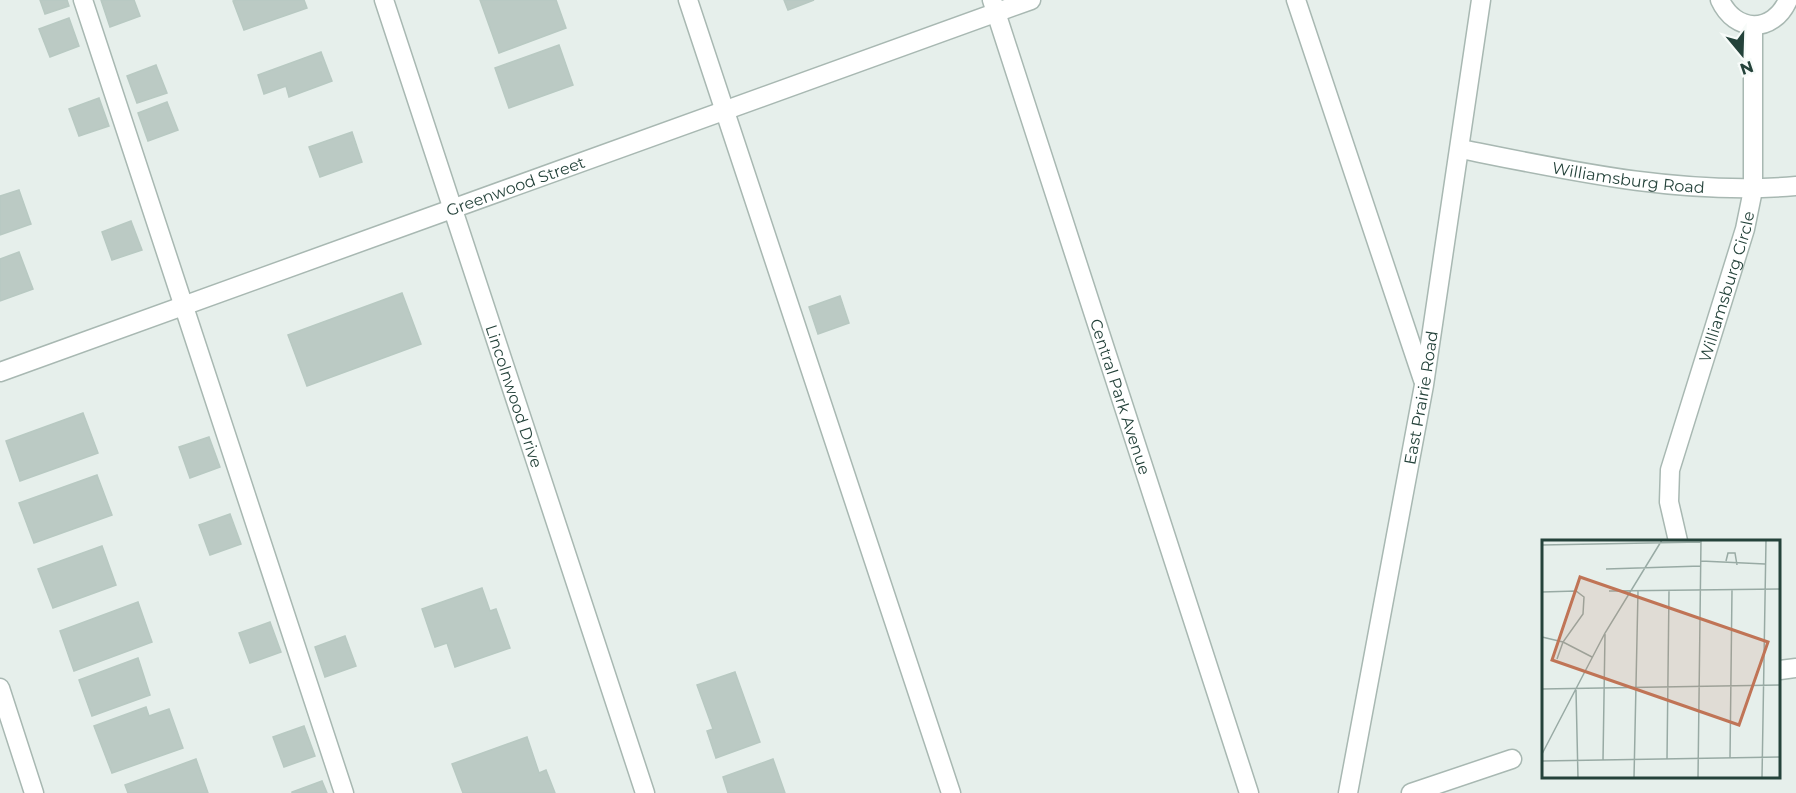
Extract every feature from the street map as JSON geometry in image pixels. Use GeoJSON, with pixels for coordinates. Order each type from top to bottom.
{"type":"FeatureCollection","features":[{"type":"Feature","properties":{"kind":"street"},"geometry":{"type":"LineString","coordinates":[[83,0],[344,793]]}},
{"type":"Feature","properties":{"kind":"street","name":"Lincolnwood Drive"},"geometry":{"type":"LineString","coordinates":[[384,0],[645,793]]}},
{"type":"Feature","properties":{"kind":"street"},"geometry":{"type":"LineString","coordinates":[[688,0],[951,793]]}},
{"type":"Feature","properties":{"kind":"street","name":"Greenwood Street"},"geometry":{"type":"LineString","coordinates":[[0,372],[724,111],[994,7],[1031,0]]}},
{"type":"Feature","properties":{"kind":"street"},"geometry":{"type":"LineString","coordinates":[[1296,0],[1424,385]]}},
{"type":"Feature","properties":{"kind":"street","name":"East Prairie Road"},"geometry":{"type":"LineString","coordinates":[[1348,793],[1424,385],[1461,149],[1481,0]]}},
{"type":"Feature","properties":{"kind":"street"},"geometry":{"type":"LineString","coordinates":[[1720,0],[1732,18],[1752,26],[1764,24],[1775,18],[1784,9],[1788,0]]}},
{"type":"Feature","properties":{"kind":"street","name":"Central Park Avenue"},"geometry":{"type":"LineString","coordinates":[[994,7],[1249,793]]}},
{"type":"Feature","properties":{"kind":"street","name":"Williamsburg Circle"},"geometry":{"type":"LineString","coordinates":[[1678,540],[1669,502],[1670,470],[1745,229],[1753,190],[1752,26]]}},
{"type":"Feature","properties":{"kind":"street","name":"Williamsburg Road"},"geometry":{"type":"LineString","coordinates":[[1461,149],[1550,167],[1666,184],[1753,190],[1796,186]]}},
{"type":"Feature","properties":{"kind":"street"},"geometry":{"type":"LineString","coordinates":[[1781,670],[1796,668]]}},
{"type":"Feature","properties":{"kind":"street"},"geometry":{"type":"LineString","coordinates":[[0,688],[34,793]]}},
{"type":"Feature","properties":{"kind":"street"},"geometry":{"type":"LineString","coordinates":[[1411,793],[1512,759]]}},
{"type":"Feature","properties":{"kind":"building"},"geometry":{"type":"Polygon","coordinates":[[[40,0],[67,0],[69,6],[45,14],[40,0]]]}},
{"type":"Feature","properties":{"kind":"building"},"geometry":{"type":"Polygon","coordinates":[[[101,0],[134,0],[140,16],[110,27],[101,0]]]}},
{"type":"Feature","properties":{"kind":"building"},"geometry":{"type":"Polygon","coordinates":[[[304,0],[307,8],[244,30],[233,1],[304,0]]]}},
{"type":"Feature","properties":{"kind":"building"},"geometry":{"type":"Polygon","coordinates":[[[480,0],[556,0],[566,28],[499,53],[480,0]]]}},
{"type":"Feature","properties":{"kind":"building"},"geometry":{"type":"Polygon","coordinates":[[[784,0],[814,0],[788,10],[784,0]]]}},
{"type":"Feature","properties":{"kind":"building"},"geometry":{"type":"Polygon","coordinates":[[[69,18],[79,46],[50,57],[39,29],[69,18]]]}},
{"type":"Feature","properties":{"kind":"building"},"geometry":{"type":"Polygon","coordinates":[[[559,45],[573,85],[509,108],[495,68],[559,45]]]}},
{"type":"Feature","properties":{"kind":"building"},"geometry":{"type":"Polygon","coordinates":[[[321,52],[332,81],[289,97],[286,86],[264,94],[258,75],[321,52]]]}},
{"type":"Feature","properties":{"kind":"building"},"geometry":{"type":"Polygon","coordinates":[[[156,65],[167,93],[137,103],[127,76],[156,65]]]}},
{"type":"Feature","properties":{"kind":"building"},"geometry":{"type":"Polygon","coordinates":[[[99,98],[109,126],[79,136],[69,109],[99,98]]]}},
{"type":"Feature","properties":{"kind":"building"},"geometry":{"type":"Polygon","coordinates":[[[167,102],[178,130],[148,141],[138,113],[167,102]]]}},
{"type":"Feature","properties":{"kind":"building"},"geometry":{"type":"Polygon","coordinates":[[[352,132],[362,162],[320,177],[309,147],[352,132]]]}},
{"type":"Feature","properties":{"kind":"building"},"geometry":{"type":"Polygon","coordinates":[[[19,190],[31,224],[0,235],[0,196],[19,190]]]}},
{"type":"Feature","properties":{"kind":"building"},"geometry":{"type":"Polygon","coordinates":[[[131,221],[142,250],[112,260],[102,232],[131,221]]]}},
{"type":"Feature","properties":{"kind":"building"},"geometry":{"type":"Polygon","coordinates":[[[19,252],[33,289],[0,301],[0,259],[19,252]]]}},
{"type":"Feature","properties":{"kind":"building"},"geometry":{"type":"Polygon","coordinates":[[[402,293],[421,344],[307,386],[288,335],[402,293]]]}},
{"type":"Feature","properties":{"kind":"building"},"geometry":{"type":"Polygon","coordinates":[[[840,296],[849,323],[818,334],[809,307],[840,296]]]}},
{"type":"Feature","properties":{"kind":"building"},"geometry":{"type":"Polygon","coordinates":[[[83,413],[98,453],[20,481],[6,441],[83,413]]]}},
{"type":"Feature","properties":{"kind":"building"},"geometry":{"type":"Polygon","coordinates":[[[209,437],[220,467],[190,478],[179,447],[209,437]]]}},
{"type":"Feature","properties":{"kind":"building"},"geometry":{"type":"Polygon","coordinates":[[[97,475],[112,515],[34,543],[19,503],[97,475]]]}},
{"type":"Feature","properties":{"kind":"building"},"geometry":{"type":"Polygon","coordinates":[[[230,514],[241,544],[210,555],[199,525],[230,514]]]}},
{"type":"Feature","properties":{"kind":"building"},"geometry":{"type":"Polygon","coordinates":[[[102,546],[116,585],[53,608],[38,569],[102,546]]]}},
{"type":"Feature","properties":{"kind":"building"},"geometry":{"type":"Polygon","coordinates":[[[482,588],[490,611],[496,609],[510,648],[455,667],[447,643],[435,647],[422,609],[482,588]]]}},
{"type":"Feature","properties":{"kind":"building"},"geometry":{"type":"Polygon","coordinates":[[[138,602],[152,642],[74,671],[60,631],[138,602]]]}},
{"type":"Feature","properties":{"kind":"building"},"geometry":{"type":"Polygon","coordinates":[[[270,622],[281,652],[250,663],[239,633],[270,622]]]}},
{"type":"Feature","properties":{"kind":"building"},"geometry":{"type":"Polygon","coordinates":[[[345,636],[356,666],[325,677],[315,647],[345,636]]]}},
{"type":"Feature","properties":{"kind":"building"},"geometry":{"type":"Polygon","coordinates":[[[138,658],[150,695],[92,716],[79,680],[138,658]]]}},
{"type":"Feature","properties":{"kind":"building"},"geometry":{"type":"Polygon","coordinates":[[[735,672],[760,742],[716,758],[707,731],[713,729],[697,685],[735,672]]]}},
{"type":"Feature","properties":{"kind":"building"},"geometry":{"type":"Polygon","coordinates":[[[146,707],[149,716],[169,709],[183,748],[112,773],[94,726],[146,707]]]}},
{"type":"Feature","properties":{"kind":"building"},"geometry":{"type":"Polygon","coordinates":[[[304,726],[315,756],[284,767],[273,737],[304,726]]]}},
{"type":"Feature","properties":{"kind":"building"},"geometry":{"type":"Polygon","coordinates":[[[527,737],[539,773],[546,770],[555,793],[463,793],[452,764],[527,737]]]}},
{"type":"Feature","properties":{"kind":"building"},"geometry":{"type":"Polygon","coordinates":[[[196,759],[208,793],[128,793],[125,785],[196,759]]]}},
{"type":"Feature","properties":{"kind":"building"},"geometry":{"type":"Polygon","coordinates":[[[773,759],[785,793],[728,793],[723,777],[773,759]]]}},
{"type":"Feature","properties":{"kind":"building"},"geometry":{"type":"Polygon","coordinates":[[[322,781],[327,793],[292,793],[292,792],[322,781]]]}}]}
